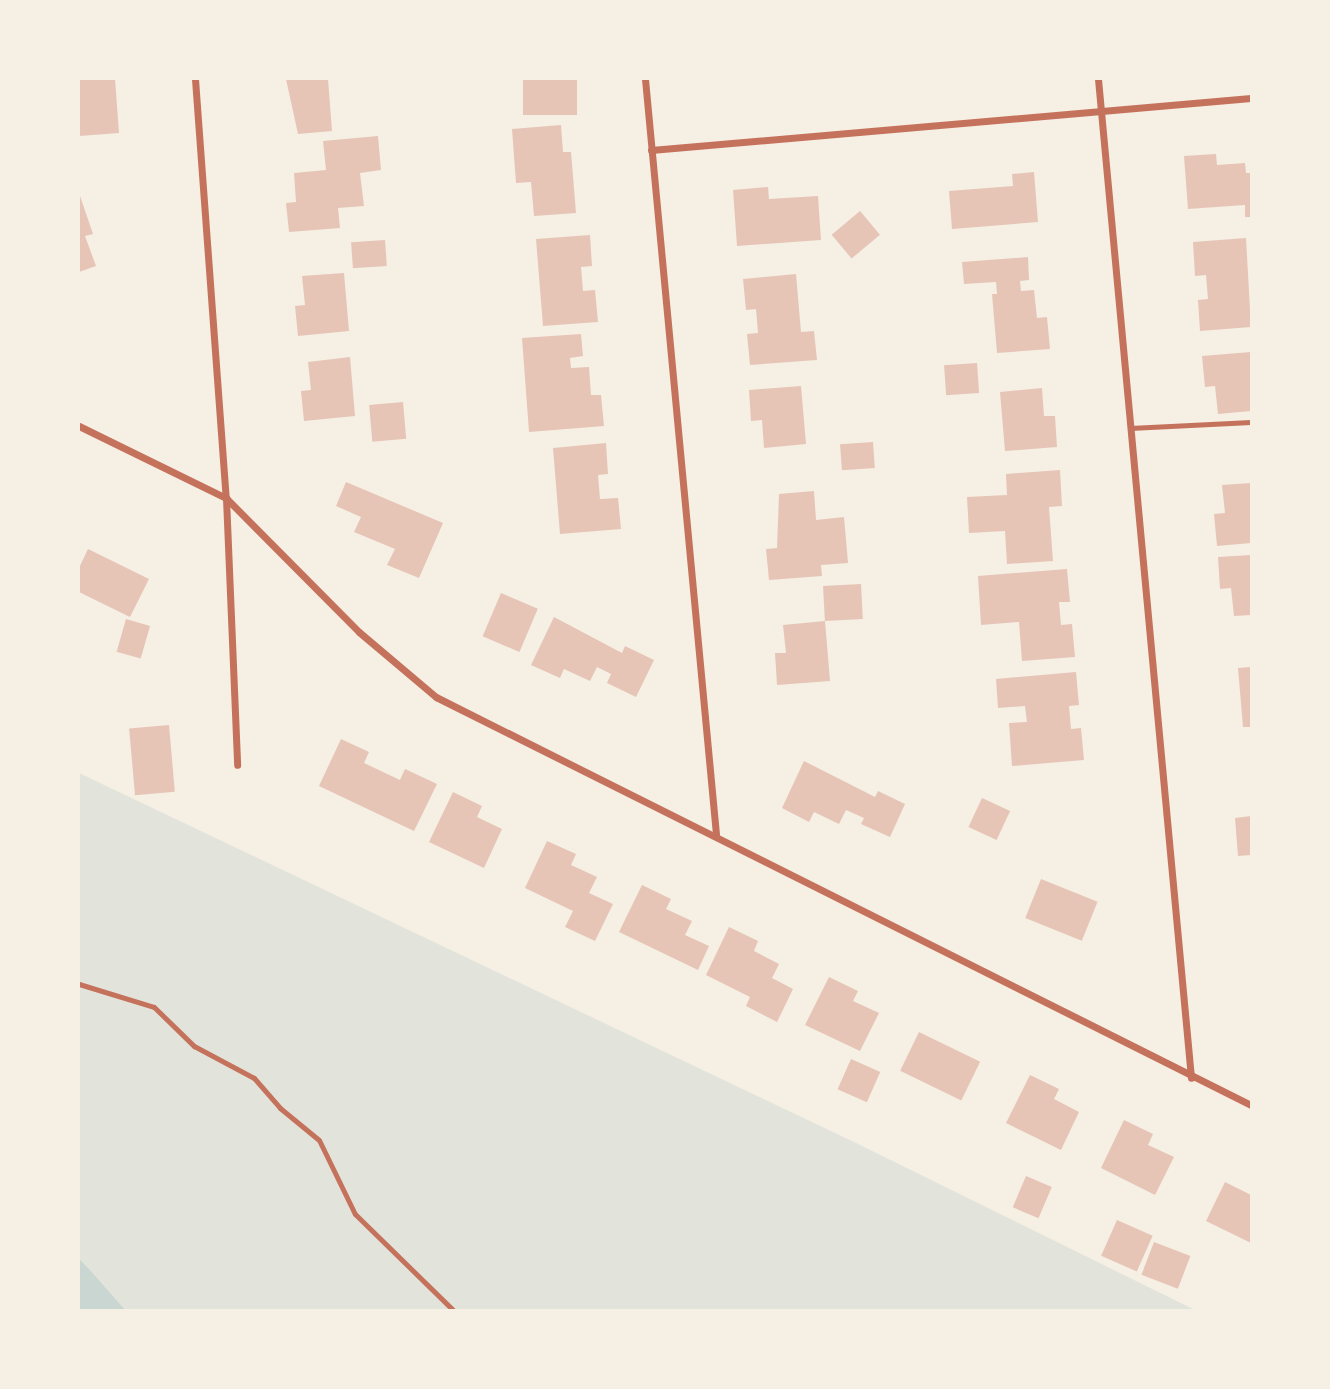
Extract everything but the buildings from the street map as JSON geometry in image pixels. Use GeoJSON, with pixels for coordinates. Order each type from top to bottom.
{"type":"FeatureCollection","features":[{"type":"Feature","properties":{"kind":"street"},"geometry":{"type":"LineString","coordinates":[[195,79],[226,498],[237,765]]}},
{"type":"Feature","properties":{"kind":"street"},"geometry":{"type":"LineString","coordinates":[[645,79],[716,835]]}},
{"type":"Feature","properties":{"kind":"street"},"geometry":{"type":"LineString","coordinates":[[1098,79],[1191,1078]]}},
{"type":"Feature","properties":{"kind":"street"},"geometry":{"type":"LineString","coordinates":[[650,150],[1251,98]]}},
{"type":"Feature","properties":{"kind":"street"},"geometry":{"type":"LineString","coordinates":[[79,426],[226,498],[359,632],[436,697],[716,835],[1191,1078],[1251,1105]]}},
{"type":"Feature","properties":{"kind":"lane"},"geometry":{"type":"LineString","coordinates":[[1130,428],[1251,422]]}},
{"type":"Feature","properties":{"kind":"lane"},"geometry":{"type":"LineString","coordinates":[[79,984],[154,1007],[194,1046],[254,1078],[280,1108],[319,1140],[355,1214],[451,1310]]}},
{"type":"Feature","properties":{"kind":"shaded area"},"geometry":{"type":"Polygon","coordinates":[[[79,773],[854,1142],[1195,1310],[79,1310],[79,773]]]}},
{"type":"Feature","properties":{"kind":"shaded area"},"geometry":{"type":"Polygon","coordinates":[[[79,1259],[89,1269],[125,1310],[79,1310],[79,1259]]]}}]}
